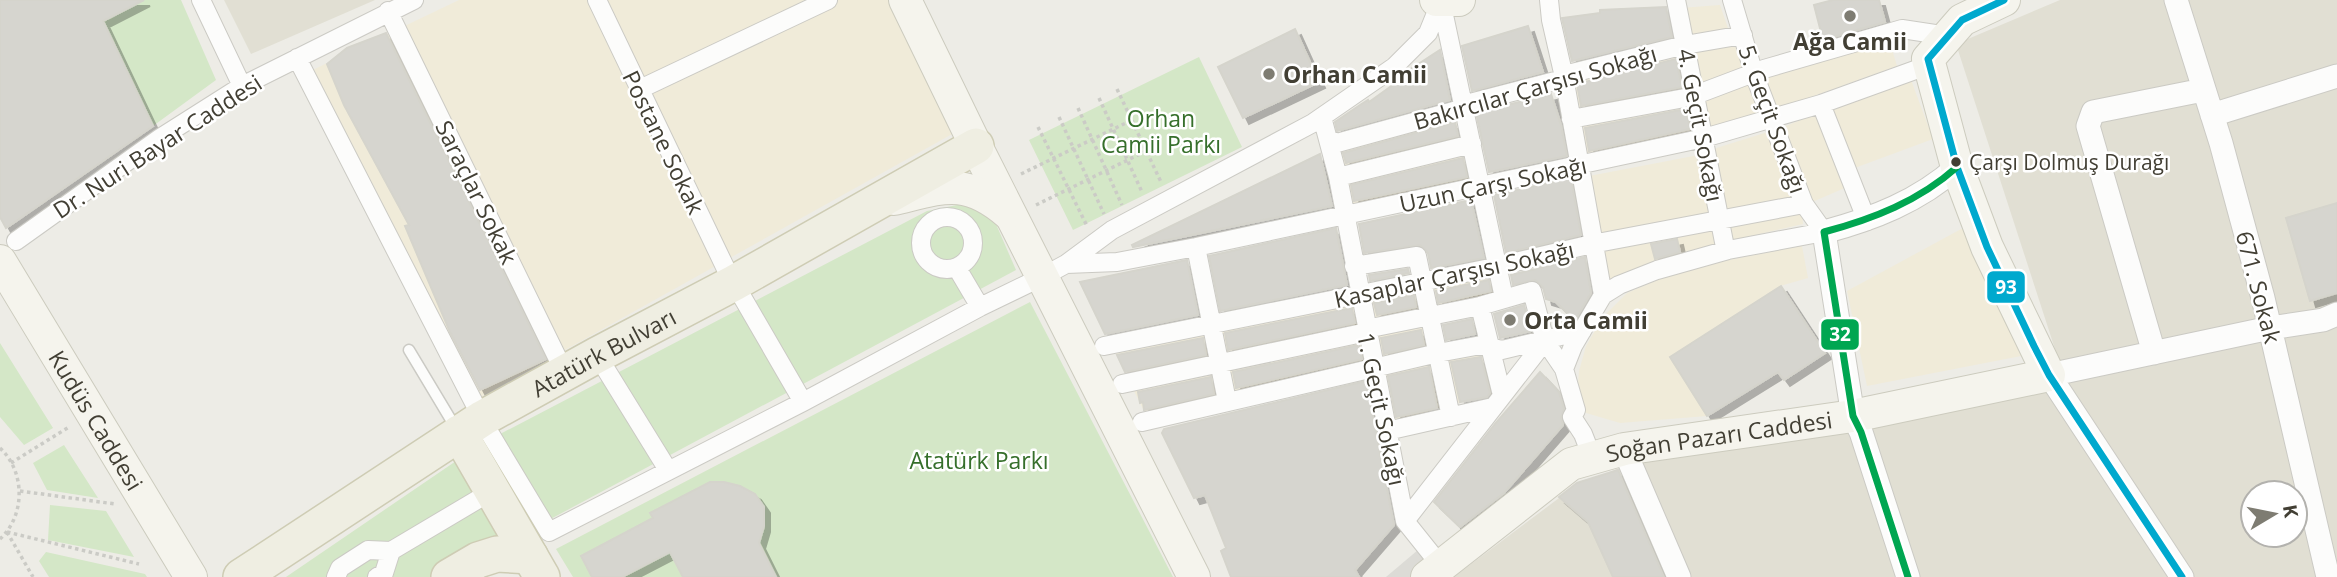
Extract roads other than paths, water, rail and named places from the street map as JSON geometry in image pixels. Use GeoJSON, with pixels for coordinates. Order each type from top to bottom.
{"type":"FeatureCollection","features":[{"type":"Feature","properties":{"kind":"main road"},"geometry":{"type":"LineString","coordinates":[[905,0],[976,146],[1024,211],[1194,577]]}},
{"type":"Feature","properties":{"kind":"main road"},"geometry":{"type":"LineString","coordinates":[[1438,0],[1459,0]]}},
{"type":"Feature","properties":{"kind":"main road"},"geometry":{"type":"LineString","coordinates":[[2004,0],[1962,20],[1921,68],[1987,247],[2049,375]]}},
{"type":"Feature","properties":{"kind":"main road","name":"Atatürk Bulvarı"},"geometry":{"type":"LineString","coordinates":[[242,577],[471,425],[582,363],[734,284],[976,146]]}},
{"type":"Feature","properties":{"kind":"main road"},"geometry":{"type":"LineString","coordinates":[[878,202],[943,187],[975,190],[1024,211]]}},
{"type":"Feature","properties":{"kind":"main road","name":"Kudüs Caddesi"},"geometry":{"type":"LineString","coordinates":[[8,251],[191,577]]}},
{"type":"Feature","properties":{"kind":"main road","name":"Soğan Pazarı Caddesi"},"geometry":{"type":"LineString","coordinates":[[1431,574],[1571,464],[1592,457],[1624,449],[1853,416],[2049,375]]}},
{"type":"Feature","properties":{"kind":"main road"},"geometry":{"type":"LineString","coordinates":[[471,425],[492,491],[531,557]]}},
{"type":"Feature","properties":{"kind":"main road"},"geometry":{"type":"LineString","coordinates":[[449,577],[478,560],[497,554],[531,557]]}},
{"type":"Feature","properties":{"kind":"street"},"geometry":{"type":"LineString","coordinates":[[201,0],[242,86]]}},
{"type":"Feature","properties":{"kind":"street","name":"Dr. Nuri Bayar Caddesi"},"geometry":{"type":"LineString","coordinates":[[8,251],[160,138],[242,86],[393,6],[414,0]]}},
{"type":"Feature","properties":{"kind":"street","name":"Postane Sokak"},"geometry":{"type":"LineString","coordinates":[[597,0],[734,284],[803,402]]}},
{"type":"Feature","properties":{"kind":"street"},"geometry":{"type":"LineString","coordinates":[[639,90],[828,0]]}},
{"type":"Feature","properties":{"kind":"street"},"geometry":{"type":"LineString","coordinates":[[1438,0],[1504,298]]}},
{"type":"Feature","properties":{"kind":"street"},"geometry":{"type":"LineString","coordinates":[[297,58],[471,425],[489,432],[549,532],[1054,271],[1112,230],[1264,151],[1322,117],[1394,67],[1427,33],[1438,0]]}},
{"type":"Feature","properties":{"kind":"street"},"geometry":{"type":"LineString","coordinates":[[1549,0],[1603,295]]}},
{"type":"Feature","properties":{"kind":"street","name":"4. Geçit Sokağı"},"geometry":{"type":"LineString","coordinates":[[1676,0],[1728,250]]}},
{"type":"Feature","properties":{"kind":"street","name":"5. Geçit Sokağı"},"geometry":{"type":"LineString","coordinates":[[1732,0],[1754,74],[1804,204],[1824,232]]}},
{"type":"Feature","properties":{"kind":"street","name":"671. Sokak"},"geometry":{"type":"LineString","coordinates":[[2176,0],[2212,115],[2270,328],[2328,577]]}},
{"type":"Feature","properties":{"kind":"street","name":"Saraçlar Sokak"},"geometry":{"type":"LineString","coordinates":[[393,6],[558,359],[582,363],[668,470]]}},
{"type":"Feature","properties":{"kind":"street"},"geometry":{"type":"LineString","coordinates":[[1571,118],[1695,94],[1902,29],[1948,36]]}},
{"type":"Feature","properties":{"kind":"street","name":"Bakırcılar Çarşısı Sokağı"},"geometry":{"type":"LineString","coordinates":[[1330,139],[1337,143],[1685,44],[1743,35]]}},
{"type":"Feature","properties":{"kind":"street","name":"Uzun Çarşı Sokağı"},"geometry":{"type":"LineString","coordinates":[[1054,271],[1196,247],[1704,138],[1772,120],[1921,68]]}},
{"type":"Feature","properties":{"kind":"street"},"geometry":{"type":"LineString","coordinates":[[2212,115],[2337,76]]}},
{"type":"Feature","properties":{"kind":"street"},"geometry":{"type":"LineString","coordinates":[[2154,353],[2088,126],[2093,112],[2203,90]]}},
{"type":"Feature","properties":{"kind":"street"},"geometry":{"type":"LineString","coordinates":[[1821,104],[1867,221]]}},
{"type":"Feature","properties":{"kind":"street","name":"1. Geçit Sokağı"},"geometry":{"type":"LineString","coordinates":[[1322,117],[1338,177],[1405,521],[1431,574]]}},
{"type":"Feature","properties":{"kind":"street"},"geometry":{"type":"LineString","coordinates":[[1338,177],[1472,144]]}},
{"type":"Feature","properties":{"kind":"street"},"geometry":{"type":"LineString","coordinates":[[1564,369],[1573,346],[1603,295],[1619,285],[1657,270],[1728,250],[1867,221],[1934,187],[1957,167]]}},
{"type":"Feature","properties":{"kind":"street","name":"Kasaplar Çarşısı Sokağı"},"geometry":{"type":"LineString","coordinates":[[1104,346],[1423,282],[1592,244],[1804,204]]}},
{"type":"Feature","properties":{"kind":"street"},"geometry":{"type":"LineString","coordinates":[[1824,232],[1853,416],[1861,432],[1908,577]]}},
{"type":"Feature","properties":{"kind":"street"},"geometry":{"type":"LineString","coordinates":[[1196,247],[1226,396]]}},
{"type":"Feature","properties":{"kind":"street"},"geometry":{"type":"LineString","coordinates":[[1354,267],[1417,256],[1451,417]]}},
{"type":"Feature","properties":{"kind":"street"},"geometry":{"type":"LineString","coordinates":[[957,268],[980,307]]}},
{"type":"Feature","properties":{"kind":"street"},"geometry":{"type":"LineString","coordinates":[[1122,384],[1480,306],[1532,291],[1545,341],[1564,369],[1576,411],[1572,417],[1583,434],[1592,457]]}},
{"type":"Feature","properties":{"kind":"street"},"geometry":{"type":"LineString","coordinates":[[1480,306],[1497,401]]}},
{"type":"Feature","properties":{"kind":"street","name":"Soğan Pazarı Caddesi"},"geometry":{"type":"LineString","coordinates":[[2049,375],[2270,328],[2323,320],[2337,314]]}},
{"type":"Feature","properties":{"kind":"street"},"geometry":{"type":"LineString","coordinates":[[1142,422],[1438,353],[1488,346],[1502,349],[1582,331]]}},
{"type":"Feature","properties":{"kind":"street"},"geometry":{"type":"LineString","coordinates":[[1405,521],[1545,341]]}},
{"type":"Feature","properties":{"kind":"street"},"geometry":{"type":"LineString","coordinates":[[2049,375],[2182,577]]}},
{"type":"Feature","properties":{"kind":"street"},"geometry":{"type":"LineString","coordinates":[[1387,431],[1451,417],[1497,401]]}},
{"type":"Feature","properties":{"kind":"street"},"geometry":{"type":"LineString","coordinates":[[1624,449],[1679,577]]}},
{"type":"Feature","properties":{"kind":"street"},"geometry":{"type":"LineString","coordinates":[[336,577],[340,568],[368,550],[391,551],[492,491]]}},
{"type":"Feature","properties":{"kind":"street"},"geometry":{"type":"LineString","coordinates":[[377,577],[384,573],[391,551]]}},
{"type":"Feature","properties":{"kind":"lane"},"geometry":{"type":"LineString","coordinates":[[409,350],[471,425]]}},
{"type":"Feature","properties":{"kind":"place","name":"Ağa Camii"},"geometry":{"type":"Point","coordinates":[1850,16]}},
{"type":"Feature","properties":{"kind":"place","name":"Orhan Camii"},"geometry":{"type":"Point","coordinates":[1269,74]}},
{"type":"Feature","properties":{"kind":"place","name":"Çarşı Dolmuş Durağı"},"geometry":{"type":"Point","coordinates":[1956,162]}},
{"type":"Feature","properties":{"kind":"place","name":"Orta Camii"},"geometry":{"type":"Point","coordinates":[1510,320]}},
{"type":"Feature","properties":{"kind":"park label","name":"Orhan Camii Parkı"},"geometry":{"type":"Point","coordinates":[1161,131]}},
{"type":"Feature","properties":{"kind":"park label","name":"Atatürk Parkı"},"geometry":{"type":"Point","coordinates":[979,460]}}]}
